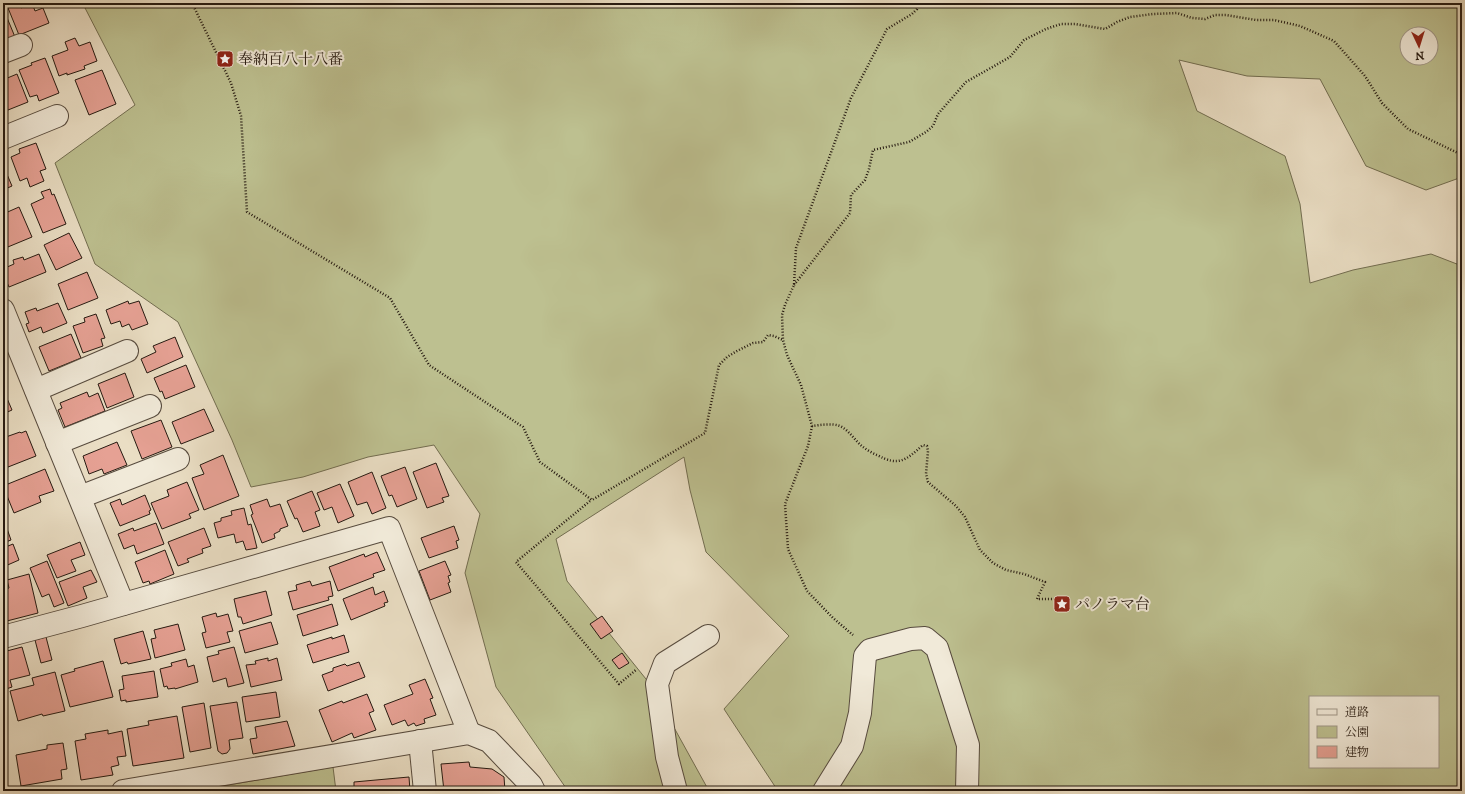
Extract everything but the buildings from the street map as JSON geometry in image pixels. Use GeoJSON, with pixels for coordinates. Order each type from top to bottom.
{"type":"FeatureCollection","features":[{"type":"Feature","properties":{"kind":"street"},"geometry":{"type":"LineString","coordinates":[[3,138],[57,116]]}},
{"type":"Feature","properties":{"kind":"street"},"geometry":{"type":"LineString","coordinates":[[3,310],[123,604]]}},
{"type":"Feature","properties":{"kind":"street"},"geometry":{"type":"LineString","coordinates":[[36,390],[128,352]]}},
{"type":"Feature","properties":{"kind":"street"},"geometry":{"type":"LineString","coordinates":[[57,443],[150,406]]}},
{"type":"Feature","properties":{"kind":"street"},"geometry":{"type":"LineString","coordinates":[[80,497],[178,458]]}},
{"type":"Feature","properties":{"kind":"street"},"geometry":{"type":"LineString","coordinates":[[3,637],[389,528],[469,733]]}},
{"type":"Feature","properties":{"kind":"street"},"geometry":{"type":"LineString","coordinates":[[676,791],[667,757],[657,684],[665,663],[708,636]]}},
{"type":"Feature","properties":{"kind":"street"},"geometry":{"type":"LineString","coordinates":[[824,791],[852,746],[860,713],[865,656],[870,650],[911,638],[925,638],[937,648],[968,745],[967,791]]}},
{"type":"Feature","properties":{"kind":"street"},"geometry":{"type":"LineString","coordinates":[[123,791],[469,733],[489,741],[531,785],[534,791]]}},
{"type":"Feature","properties":{"kind":"street"},"geometry":{"type":"LineString","coordinates":[[420,741],[425,791]]}},
{"type":"Feature","properties":{"kind":"path"},"geometry":{"type":"LineString","coordinates":[[192,3],[231,83],[241,116],[248,212],[390,298],[429,365],[523,427],[540,462],[592,500],[705,433],[719,365],[727,357],[753,343],[763,342],[768,335],[783,340]]}},
{"type":"Feature","properties":{"kind":"path"},"geometry":{"type":"LineString","coordinates":[[794,285],[796,248],[851,98],[887,30],[912,14],[917,9],[918,3]]}},
{"type":"Feature","properties":{"kind":"path"},"geometry":{"type":"LineString","coordinates":[[870,650],[833,618],[807,591],[788,549],[785,504],[808,446],[812,426],[801,385],[787,355],[783,340],[782,315],[794,285],[850,213],[851,195],[865,180],[873,150],[909,142],[926,132],[933,126],[938,114],[966,82],[1010,57],[1024,40],[1046,29],[1061,24],[1075,24],[1105,29],[1130,17],[1177,13],[1192,18],[1205,19],[1215,15],[1226,15],[1256,20],[1274,20],[1300,26],[1334,41],[1365,76],[1382,103],[1408,129],[1462,155]]}},
{"type":"Feature","properties":{"kind":"path"},"geometry":{"type":"LineString","coordinates":[[812,426],[839,426],[851,434],[863,448],[883,458],[898,462],[908,458],[924,445],[927,446],[926,474],[928,482],[956,506],[965,517],[980,550],[993,563],[1006,570],[1024,574],[1045,582],[1037,599],[1058,599]]}},
{"type":"Feature","properties":{"kind":"path"},"geometry":{"type":"LineString","coordinates":[[590,501],[516,562],[618,684],[644,663],[665,663]]}},
{"type":"Feature","properties":{"kind":"green space"},"geometry":{"type":"Polygon","coordinates":[[[77,3],[1462,3],[1462,177],[1426,190],[1366,166],[1320,79],[1247,76],[1179,60],[1197,111],[1285,156],[1300,204],[1310,283],[1353,270],[1431,254],[1462,266],[1462,791],[778,791],[724,709],[789,636],[706,552],[690,490],[684,457],[556,539],[567,581],[650,684],[709,791],[568,791],[496,687],[465,573],[480,514],[434,445],[368,457],[303,477],[251,487],[232,440],[178,322],[95,264],[55,163],[135,105],[84,6],[77,3]]]}},
{"type":"Feature","properties":{"kind":"green space"},"geometry":{"type":"Polygon","coordinates":[[[333,767],[336,791],[193,791],[333,767]]]}},
{"type":"Feature","properties":{"kind":"place","name":"奉納百八十八番"},"geometry":{"type":"Point","coordinates":[225,59]}},
{"type":"Feature","properties":{"kind":"place","name":"パノラマ台"},"geometry":{"type":"Point","coordinates":[1062,604]}}]}
